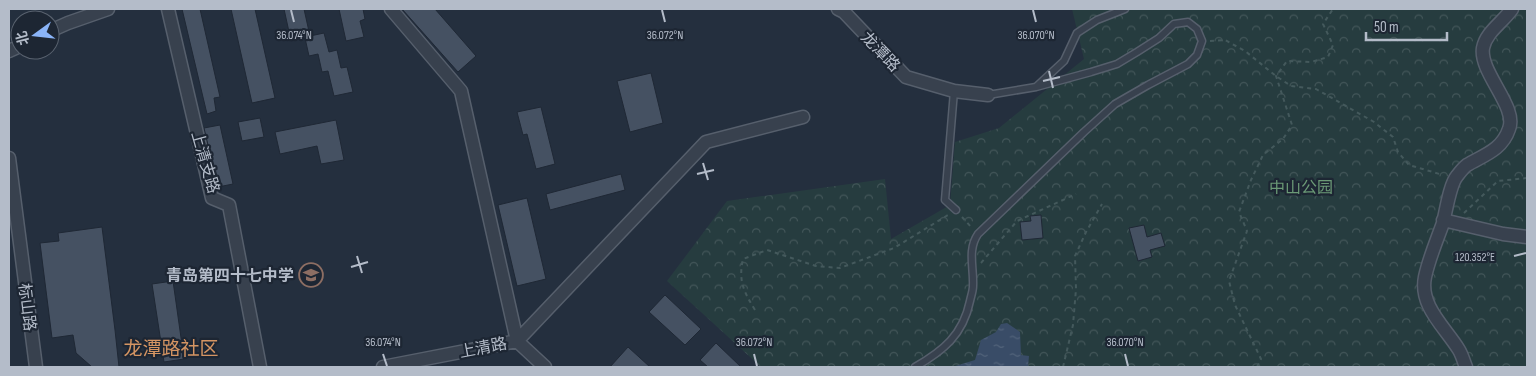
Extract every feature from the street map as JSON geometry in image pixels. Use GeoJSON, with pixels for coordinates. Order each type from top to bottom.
{"type":"FeatureCollection","features":[{"type":"Feature","properties":{"kind":"street"},"geometry":{"type":"LineString","coordinates":[[60,27],[108,9]]}},
{"type":"Feature","properties":{"kind":"street","name":"上清支路"},"geometry":{"type":"LineString","coordinates":[[168,9],[212,198],[229,205],[260,367]]}},
{"type":"Feature","properties":{"kind":"street"},"geometry":{"type":"LineString","coordinates":[[392,9],[461,91],[517,341]]}},
{"type":"Feature","properties":{"kind":"street","name":"龙潭路"},"geometry":{"type":"LineString","coordinates":[[838,9],[844,12],[906,77],[954,91],[988,95]]}},
{"type":"Feature","properties":{"kind":"street"},"geometry":{"type":"LineString","coordinates":[[1466,367],[1459,350],[1432,313],[1424,291],[1425,277],[1454,179],[1466,166],[1485,156],[1502,142],[1510,127],[1508,111],[1489,73],[1483,56],[1483,47],[1489,34],[1512,9]]}},
{"type":"Feature","properties":{"kind":"street"},"geometry":{"type":"LineString","coordinates":[[517,341],[706,142],[803,117]]}},
{"type":"Feature","properties":{"kind":"street","name":"标山路"},"geometry":{"type":"LineString","coordinates":[[9,158],[36,367]]}},
{"type":"Feature","properties":{"kind":"street"},"geometry":{"type":"LineString","coordinates":[[1443,220],[1503,234],[1527,237]]}},
{"type":"Feature","properties":{"kind":"street","name":"上清路"},"geometry":{"type":"LineString","coordinates":[[383,367],[517,341],[544,367]]}},
{"type":"Feature","properties":{"kind":"lane"},"geometry":{"type":"LineString","coordinates":[[1036,87],[1064,61],[1077,32],[1097,20],[1124,9]]}},
{"type":"Feature","properties":{"kind":"lane"},"geometry":{"type":"LineString","coordinates":[[915,367],[932,357],[950,342],[963,324],[973,287],[971,255],[973,241],[978,234],[1084,132],[1116,104],[1188,64],[1197,55],[1202,41],[1197,29],[1188,22],[1174,24],[1159,38],[1117,64],[1036,87],[988,95]]}},
{"type":"Feature","properties":{"kind":"lane"},"geometry":{"type":"LineString","coordinates":[[954,91],[945,200],[956,210]]}},
{"type":"Feature","properties":{"kind":"path"},"geometry":{"type":"LineString","coordinates":[[1276,76],[1287,61],[1311,62],[1328,57],[1333,44],[1323,24],[1333,9]]}},
{"type":"Feature","properties":{"kind":"path"},"geometry":{"type":"LineString","coordinates":[[1202,41],[1225,40],[1245,51],[1291,86],[1316,89],[1374,122],[1392,137],[1398,152],[1409,165],[1454,179]]}},
{"type":"Feature","properties":{"kind":"path"},"geometry":{"type":"LineString","coordinates":[[1257,367],[1261,359],[1235,304],[1229,281],[1247,231],[1239,212],[1251,180],[1263,155],[1283,139],[1292,125],[1276,76]]}},
{"type":"Feature","properties":{"kind":"path"},"geometry":{"type":"LineString","coordinates":[[1443,220],[1464,213],[1498,182],[1527,178]]}},
{"type":"Feature","properties":{"kind":"path"},"geometry":{"type":"LineString","coordinates":[[972,273],[1017,221],[1076,194]]}},
{"type":"Feature","properties":{"kind":"path"},"geometry":{"type":"LineString","coordinates":[[1063,367],[1074,325],[1075,256],[1102,204]]}},
{"type":"Feature","properties":{"kind":"path"},"geometry":{"type":"LineString","coordinates":[[755,310],[743,290],[740,270],[743,259],[767,250],[816,266],[840,268],[894,248],[956,210],[978,234]]}},
{"type":"Feature","properties":{"kind":"green space","name":"中山公园"},"geometry":{"type":"Polygon","coordinates":[[[1072,9],[1527,9],[1527,367],[761,367],[667,281],[727,201],[885,179],[891,239],[950,205],[955,142],[999,128],[1084,59],[1072,9]]]}},
{"type":"Feature","properties":{"kind":"water"},"geometry":{"type":"Polygon","coordinates":[[[1007,323],[1020,332],[1021,355],[1029,356],[1028,367],[952,367],[975,360],[981,340],[996,332],[1001,324],[1007,323]]]}},
{"type":"Feature","properties":{"kind":"building"},"geometry":{"type":"Polygon","coordinates":[[[182,9],[200,9],[220,97],[214,98],[216,111],[207,114],[182,9]]]}},
{"type":"Feature","properties":{"kind":"building"},"geometry":{"type":"Polygon","coordinates":[[[231,9],[255,9],[275,98],[252,103],[231,9]]]}},
{"type":"Feature","properties":{"kind":"building"},"geometry":{"type":"Polygon","coordinates":[[[284,9],[304,9],[310,36],[324,33],[329,52],[337,50],[341,68],[347,67],[353,92],[334,96],[328,71],[322,72],[318,54],[309,56],[305,38],[291,41],[284,9]]]}},
{"type":"Feature","properties":{"kind":"building"},"geometry":{"type":"Polygon","coordinates":[[[339,9],[363,9],[365,19],[360,21],[364,37],[346,41],[339,9]]]}},
{"type":"Feature","properties":{"kind":"building"},"geometry":{"type":"Polygon","coordinates":[[[402,9],[435,9],[476,56],[458,72],[402,9]]]}},
{"type":"Feature","properties":{"kind":"building"},"geometry":{"type":"Polygon","coordinates":[[[651,73],[663,123],[630,132],[617,81],[651,73]]]}},
{"type":"Feature","properties":{"kind":"building"},"geometry":{"type":"Polygon","coordinates":[[[541,107],[555,164],[536,169],[527,134],[523,135],[517,112],[541,107]]]}},
{"type":"Feature","properties":{"kind":"building"},"geometry":{"type":"Polygon","coordinates":[[[260,118],[264,137],[242,141],[238,122],[260,118]]]}},
{"type":"Feature","properties":{"kind":"building"},"geometry":{"type":"Polygon","coordinates":[[[336,120],[344,160],[321,164],[317,146],[280,154],[275,132],[336,120]]]}},
{"type":"Feature","properties":{"kind":"building"},"geometry":{"type":"Polygon","coordinates":[[[220,125],[233,184],[218,187],[204,128],[220,125]]]}},
{"type":"Feature","properties":{"kind":"building"},"geometry":{"type":"Polygon","coordinates":[[[621,174],[625,190],[550,210],[546,194],[621,174]]]}},
{"type":"Feature","properties":{"kind":"building"},"geometry":{"type":"Polygon","coordinates":[[[527,198],[546,279],[517,286],[498,205],[527,198]]]}},
{"type":"Feature","properties":{"kind":"building"},"geometry":{"type":"Polygon","coordinates":[[[1041,215],[1043,238],[1022,240],[1020,222],[1031,221],[1030,216],[1041,215]]]}},
{"type":"Feature","properties":{"kind":"building"},"geometry":{"type":"Polygon","coordinates":[[[1144,225],[1147,237],[1161,233],[1165,246],[1150,250],[1152,257],[1138,261],[1129,228],[1144,225]]]}},
{"type":"Feature","properties":{"kind":"building"},"geometry":{"type":"Polygon","coordinates":[[[102,227],[119,367],[92,367],[76,353],[73,335],[52,338],[40,243],[59,241],[58,233],[102,227]]]}},
{"type":"Feature","properties":{"kind":"building"},"geometry":{"type":"Polygon","coordinates":[[[173,281],[184,359],[164,362],[152,284],[173,281]]]}},
{"type":"Feature","properties":{"kind":"building"},"geometry":{"type":"Polygon","coordinates":[[[665,295],[701,329],[685,345],[649,312],[665,295]]]}},
{"type":"Feature","properties":{"kind":"building"},"geometry":{"type":"Polygon","coordinates":[[[716,343],[741,367],[708,367],[700,360],[716,343]]]}},
{"type":"Feature","properties":{"kind":"building"},"geometry":{"type":"Polygon","coordinates":[[[628,347],[650,367],[610,367],[628,347]]]}},
{"type":"Feature","properties":{"kind":"place","name":"青岛第四十七中学"},"geometry":{"type":"Point","coordinates":[311,275]}},
{"type":"Feature","properties":{"kind":"district","name":"龙潭路社区"},"geometry":{"type":"Point","coordinates":[171,348]}}]}
